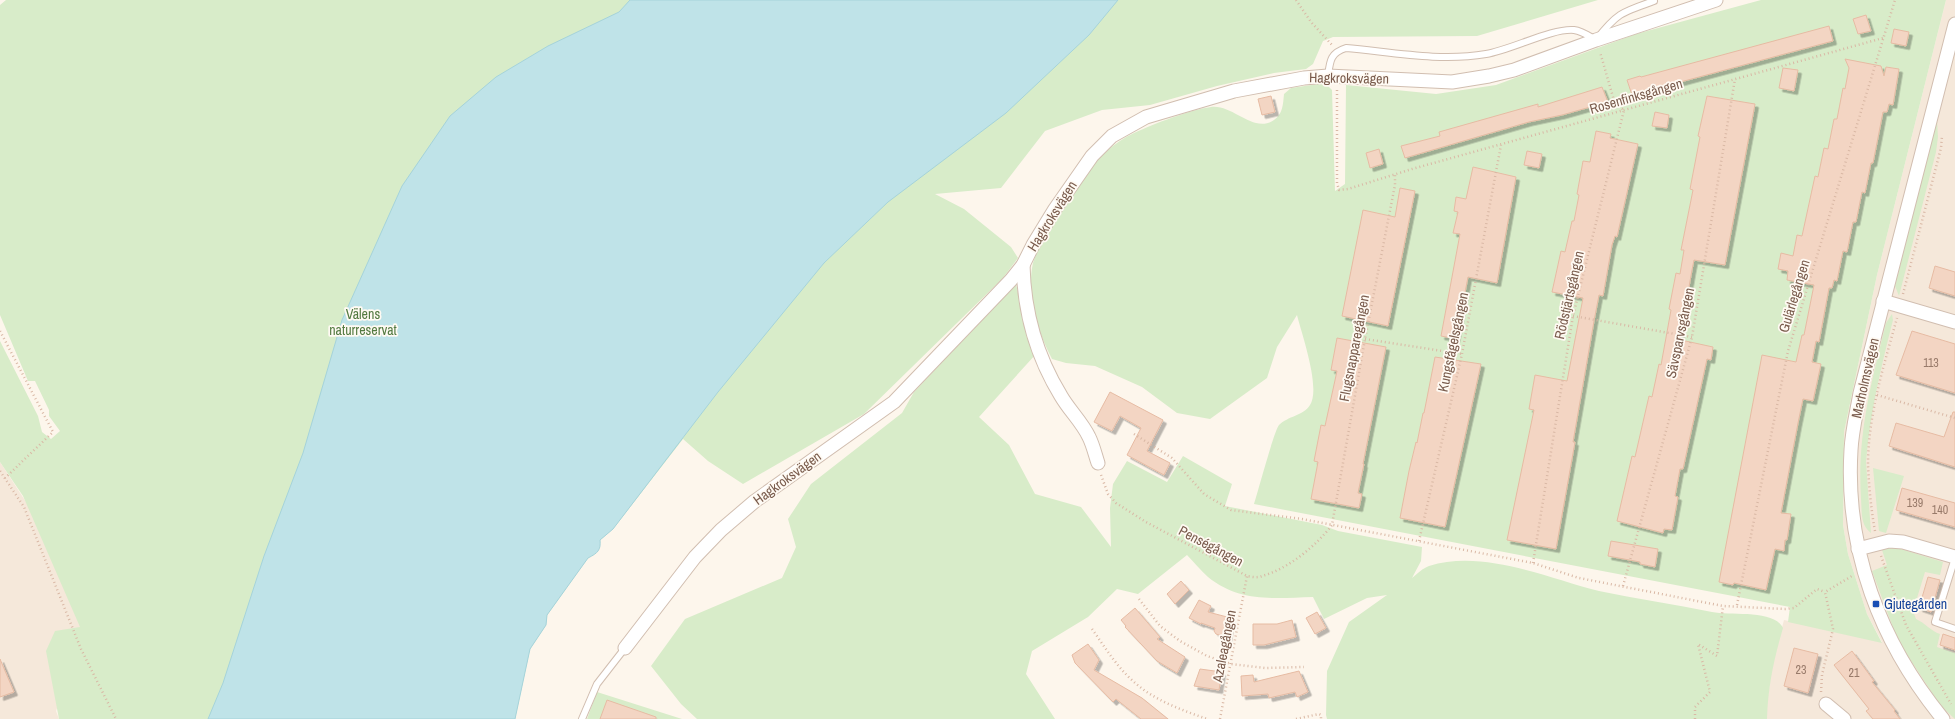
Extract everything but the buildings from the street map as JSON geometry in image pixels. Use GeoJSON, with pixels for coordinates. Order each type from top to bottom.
{"type":"FeatureCollection","features":[{"type":"Feature","properties":{"kind":"street","name":"Hagkroksvägen"},"geometry":{"type":"LineString","coordinates":[[625,648],[696,557],[721,530],[755,501],[894,402],[1011,280],[1023,265],[1033,245],[1076,178],[1103,144],[1121,129],[1146,117],[1166,110],[1234,91],[1278,82],[1332,76],[1452,82],[1470,80],[1514,70],[1689,4],[1716,0]]}},
{"type":"Feature","properties":{"kind":"street","name":"Marholmsvägen"},"geometry":{"type":"LineString","coordinates":[[1943,719],[1909,674],[1885,630],[1858,549],[1850,486],[1851,448],[1860,392],[1955,24]]}},
{"type":"Feature","properties":{"kind":"street","name":"Hagkroksvägen"},"geometry":{"type":"LineString","coordinates":[[1023,265],[1023,291],[1037,342],[1061,396],[1089,436],[1098,463]]}},
{"type":"Feature","properties":{"kind":"street"},"geometry":{"type":"LineString","coordinates":[[1884,301],[1955,322]]}},
{"type":"Feature","properties":{"kind":"street"},"geometry":{"type":"LineString","coordinates":[[1858,549],[1889,541],[1903,542],[1955,558]]}},
{"type":"Feature","properties":{"kind":"street"},"geometry":{"type":"LineString","coordinates":[[1826,704],[1844,719]]}},
{"type":"Feature","properties":{"kind":"lane"},"geometry":{"type":"LineString","coordinates":[[1332,76],[1330,63],[1337,51],[1346,48],[1465,57],[1507,49],[1559,32],[1573,30],[1582,32],[1596,40],[1609,24],[1620,14],[1654,1]]}},
{"type":"Feature","properties":{"kind":"lane"},"geometry":{"type":"LineString","coordinates":[[1955,558],[1935,622],[1955,629]]}},
{"type":"Feature","properties":{"kind":"lane","name":"Hagkroksvägen"},"geometry":{"type":"LineString","coordinates":[[582,719],[598,684],[625,648]]}},
{"type":"Feature","properties":{"kind":"path"},"geometry":{"type":"LineString","coordinates":[[1296,0],[1311,22],[1337,51]]}},
{"type":"Feature","properties":{"kind":"path","name":"Gulärlegången"},"geometry":{"type":"LineString","coordinates":[[1737,605],[1788,351],[1895,0]]}},
{"type":"Feature","properties":{"kind":"path","name":"Rosenfinksgången"},"geometry":{"type":"LineString","coordinates":[[1332,76],[1337,183],[1339,190],[1348,189],[1501,144],[1883,38]]}},
{"type":"Feature","properties":{"kind":"path"},"geometry":{"type":"LineString","coordinates":[[1596,40],[1615,104],[1624,110]]}},
{"type":"Feature","properties":{"kind":"path","name":"Sävsparvsgången"},"geometry":{"type":"LineString","coordinates":[[1624,586],[1692,337],[1735,79]]}},
{"type":"Feature","properties":{"kind":"path","name":"Rödstjärtsgången"},"geometry":{"type":"LineString","coordinates":[[1533,563],[1573,316],[1624,110]]}},
{"type":"Feature","properties":{"kind":"path"},"geometry":{"type":"LineString","coordinates":[[1942,134],[1940,148],[1877,395],[1868,464],[1871,506],[1877,544],[1883,562],[1906,625],[1955,711]]}},
{"type":"Feature","properties":{"kind":"path","name":"Kungsfågelsgången"},"geometry":{"type":"LineString","coordinates":[[1419,541],[1462,354],[1501,144]]}},
{"type":"Feature","properties":{"kind":"path","name":"Flugsnapparegången"},"geometry":{"type":"LineString","coordinates":[[1332,525],[1365,339],[1396,185],[1395,175]]}},
{"type":"Feature","properties":{"kind":"path"},"geometry":{"type":"LineString","coordinates":[[1573,316],[1692,337]]}},
{"type":"Feature","properties":{"kind":"path"},"geometry":{"type":"LineString","coordinates":[[0,331],[53,432],[5,478]]}},
{"type":"Feature","properties":{"kind":"path"},"geometry":{"type":"LineString","coordinates":[[1365,339],[1462,354]]}},
{"type":"Feature","properties":{"kind":"path"},"geometry":{"type":"LineString","coordinates":[[1877,395],[1955,418]]}},
{"type":"Feature","properties":{"kind":"path"},"geometry":{"type":"LineString","coordinates":[[1134,434],[1172,458],[1204,494],[1231,510],[1261,513],[1332,525],[1533,563],[1579,578],[1723,606],[1737,605],[1757,608],[1794,608],[1814,590],[1817,589],[1825,592],[1864,570],[1883,562]]}},
{"type":"Feature","properties":{"kind":"path","name":"Penségången"},"geometry":{"type":"LineString","coordinates":[[1098,463],[1108,494],[1116,503],[1153,526],[1247,576],[1261,577],[1298,557],[1323,537],[1332,525]]}},
{"type":"Feature","properties":{"kind":"path"},"geometry":{"type":"LineString","coordinates":[[0,472],[24,507],[81,649],[116,719]]}},
{"type":"Feature","properties":{"kind":"path","name":"Azaleagången"},"geometry":{"type":"LineString","coordinates":[[1220,719],[1247,576]]}},
{"type":"Feature","properties":{"kind":"path"},"geometry":{"type":"LineString","coordinates":[[1825,592],[1834,629],[1822,674],[1820,689],[1826,704]]}},
{"type":"Feature","properties":{"kind":"path"},"geometry":{"type":"LineString","coordinates":[[1139,599],[1160,626],[1180,641],[1207,656],[1231,664],[1265,668],[1304,667]]}},
{"type":"Feature","properties":{"kind":"path"},"geometry":{"type":"LineString","coordinates":[[1696,719],[1695,707],[1710,692],[1698,644],[1717,656],[1723,606]]}},
{"type":"Feature","properties":{"kind":"path"},"geometry":{"type":"LineString","coordinates":[[1092,629],[1117,664],[1133,681],[1159,699],[1207,719]]}},
{"type":"Feature","properties":{"kind":"path"},"geometry":{"type":"LineString","coordinates":[[1296,719],[1319,714],[1321,715],[1321,719]]}},
{"type":"Feature","properties":{"kind":"shaded area"},"geometry":{"type":"Polygon","coordinates":[[[1946,0],[1955,0],[1955,719],[1767,719],[1767,703],[1772,666],[1784,620],[1882,642],[1867,614],[1848,554],[1843,525],[1844,432],[1877,275],[1946,0]]]}},
{"type":"Feature","properties":{"kind":"shaded area"},"geometry":{"type":"Polygon","coordinates":[[[0,462],[52,542],[87,626],[56,711],[59,719],[0,719],[0,462]]]}},
{"type":"Feature","properties":{"kind":"green space","name":"Välens naturreservat"},"geometry":{"type":"Polygon","coordinates":[[[6,0],[1598,0],[1477,36],[1333,37],[1323,41],[1313,64],[1306,69],[1274,73],[1217,86],[1150,105],[1102,110],[1045,131],[1001,188],[935,194],[964,209],[1011,247],[1018,258],[1003,278],[864,414],[743,484],[708,461],[683,439],[613,529],[600,540],[598,551],[588,558],[547,615],[546,625],[530,649],[515,719],[59,719],[46,651],[55,631],[80,627],[23,496],[0,462],[0,341],[38,416],[42,432],[51,439],[60,431],[49,416],[49,410],[35,381],[28,381],[0,315],[0,5],[6,0]]]}},
{"type":"Feature","properties":{"kind":"green space"},"geometry":{"type":"Polygon","coordinates":[[[1761,0],[1946,0],[1877,275],[1844,432],[1843,525],[1848,554],[1867,614],[1882,643],[1788,622],[1790,607],[1254,504],[1270,449],[1279,425],[1307,409],[1313,397],[1310,361],[1297,315],[1277,347],[1267,378],[1210,419],[1177,413],[1142,387],[1095,366],[1066,363],[1052,359],[1042,336],[1034,312],[1032,300],[1031,275],[1035,257],[1051,225],[1072,197],[1089,170],[1119,141],[1142,129],[1192,111],[1211,107],[1219,107],[1251,121],[1266,123],[1277,118],[1282,108],[1284,94],[1291,88],[1325,83],[1332,90],[1335,191],[1345,184],[1346,85],[1436,94],[1496,85],[1636,34],[1761,0]]]}},
{"type":"Feature","properties":{"kind":"green space"},"geometry":{"type":"Polygon","coordinates":[[[1937,120],[1938,137],[1936,152],[1899,296],[1895,286],[1937,120]]]}},
{"type":"Feature","properties":{"kind":"green space"},"geometry":{"type":"Polygon","coordinates":[[[1016,284],[1024,321],[1036,354],[979,417],[1009,445],[1035,494],[1081,507],[1111,547],[1110,508],[1113,484],[1127,461],[1167,482],[1183,456],[1232,484],[1225,506],[1322,525],[1338,531],[1422,547],[1421,561],[1412,578],[1429,566],[1450,562],[1471,561],[1493,563],[1515,567],[1613,594],[1712,612],[1751,614],[1771,618],[1778,622],[1783,628],[1772,673],[1767,719],[1327,719],[1327,671],[1349,622],[1387,595],[1367,598],[1324,619],[1313,597],[1258,597],[1233,591],[1208,577],[1187,555],[1138,594],[1117,589],[1088,617],[1032,651],[1026,674],[1055,719],[697,719],[681,704],[651,666],[685,619],[782,578],[796,547],[788,519],[811,484],[902,413],[914,392],[1016,284]]]}},
{"type":"Feature","properties":{"kind":"green space"},"geometry":{"type":"Polygon","coordinates":[[[1892,314],[1893,320],[1873,408],[1866,462],[1871,533],[1867,530],[1863,522],[1862,513],[1860,476],[1863,431],[1870,389],[1880,345],[1886,323],[1892,314]]]}},
{"type":"Feature","properties":{"kind":"green space"},"geometry":{"type":"Polygon","coordinates":[[[1873,468],[1904,476],[1886,533],[1879,531],[1873,468]]]}},
{"type":"Feature","properties":{"kind":"green space"},"geometry":{"type":"Polygon","coordinates":[[[1891,546],[1943,562],[1940,575],[1925,572],[1913,611],[1916,619],[1940,634],[1937,647],[1955,653],[1955,719],[1940,705],[1898,641],[1872,571],[1887,565],[1882,550],[1891,546]]]}},
{"type":"Feature","properties":{"kind":"green space"},"geometry":{"type":"Polygon","coordinates":[[[597,692],[682,719],[587,719],[597,692]]]}},
{"type":"Feature","properties":{"kind":"water"},"geometry":{"type":"Polygon","coordinates":[[[630,0],[1118,0],[1089,35],[1006,113],[888,202],[824,263],[718,392],[613,529],[600,540],[598,551],[588,558],[547,615],[546,625],[530,649],[515,719],[208,719],[223,683],[264,556],[303,453],[342,320],[402,186],[450,116],[496,77],[548,46],[619,12],[630,0]]]}},
{"type":"Feature","properties":{"kind":"place","name":"Gjutegården"},"geometry":{"type":"Point","coordinates":[1876,604]}}]}
